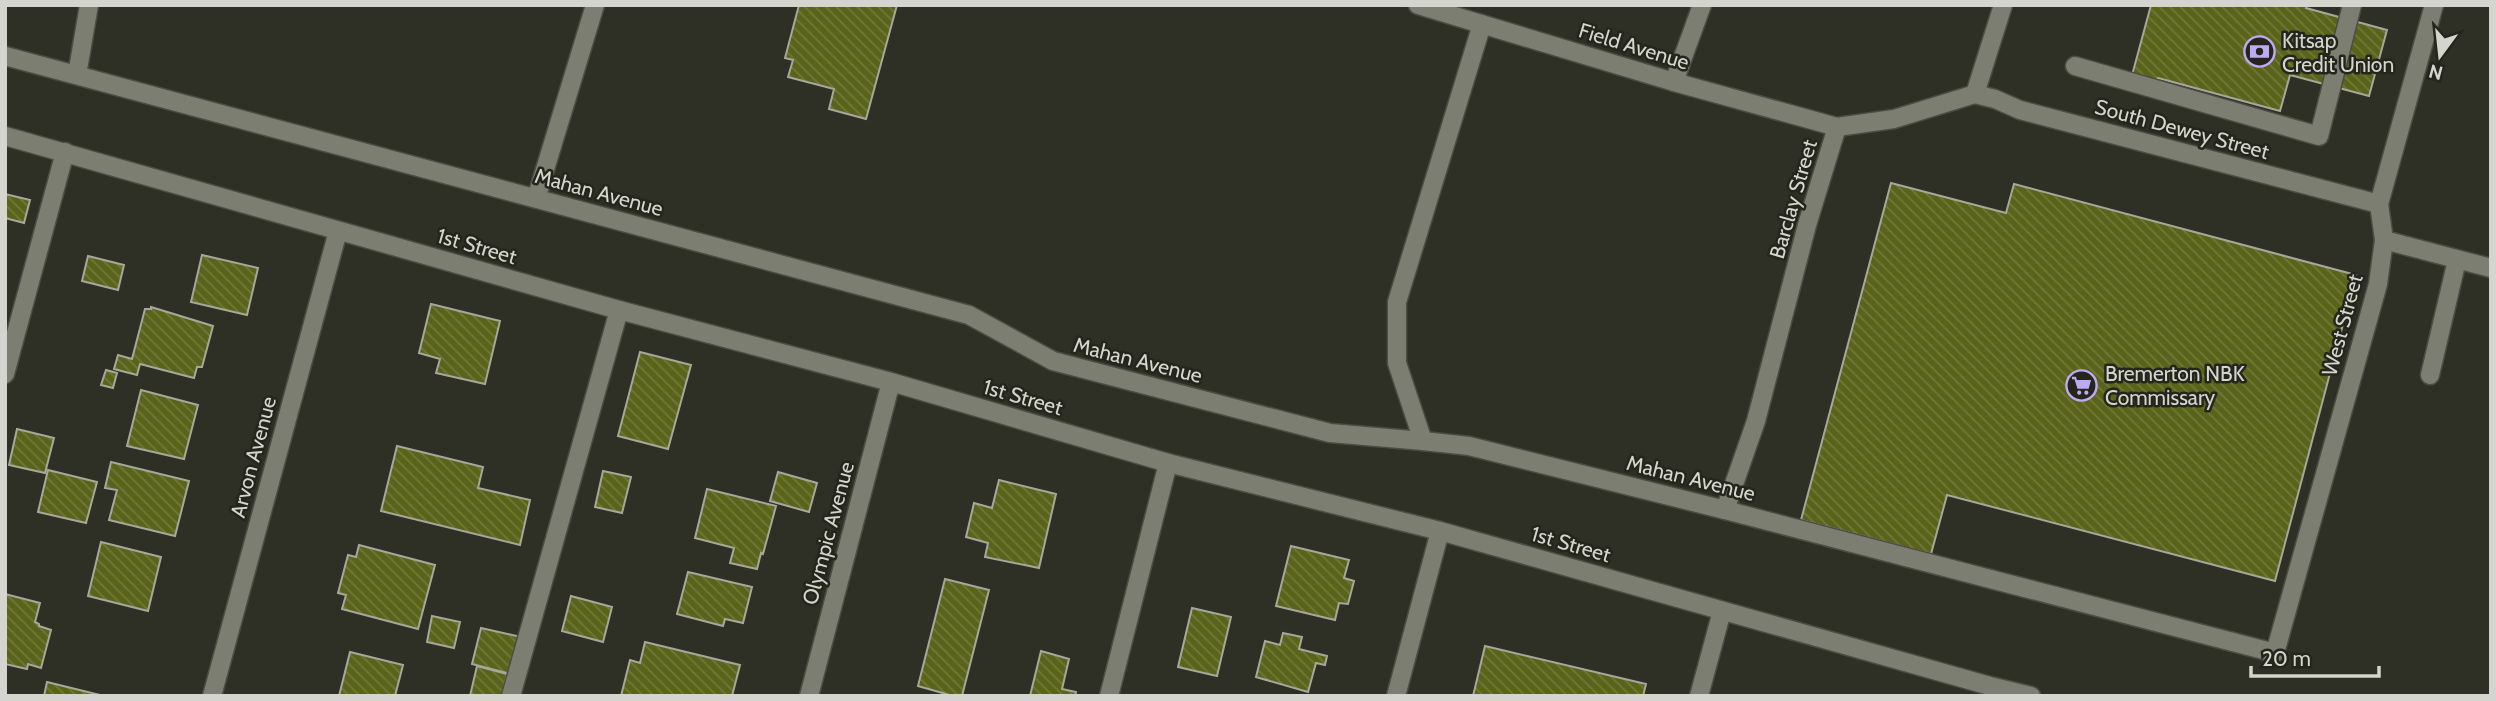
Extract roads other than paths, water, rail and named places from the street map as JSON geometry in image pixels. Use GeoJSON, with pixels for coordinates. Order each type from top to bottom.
{"type":"FeatureCollection","features":[{"type":"Feature","properties":{"kind":"street"},"geometry":{"type":"LineString","coordinates":[[77,75],[89,5]]}},
{"type":"Feature","properties":{"kind":"street"},"geometry":{"type":"LineString","coordinates":[[536,198],[595,5]]}},
{"type":"Feature","properties":{"kind":"street","name":"Field Avenue"},"geometry":{"type":"LineString","coordinates":[[1418,5],[1674,82],[1837,127]]}},
{"type":"Feature","properties":{"kind":"street"},"geometry":{"type":"LineString","coordinates":[[1674,82],[1702,5]]}},
{"type":"Feature","properties":{"kind":"street"},"geometry":{"type":"LineString","coordinates":[[1975,94],[2003,5]]}},
{"type":"Feature","properties":{"kind":"street"},"geometry":{"type":"LineString","coordinates":[[2076,66],[2319,135],[2352,5]]}},
{"type":"Feature","properties":{"kind":"street","name":"West Street"},"geometry":{"type":"LineString","coordinates":[[2275,653],[2378,284],[2384,240],[2379,204],[2434,5]]}},
{"type":"Feature","properties":{"kind":"street"},"geometry":{"type":"LineString","coordinates":[[1423,441],[1397,363],[1397,302],[1482,24]]}},
{"type":"Feature","properties":{"kind":"street","name":"Mahan Avenue"},"geometry":{"type":"LineString","coordinates":[[5,56],[969,315],[1053,361],[1330,433],[1469,446],[2275,653]]}},
{"type":"Feature","properties":{"kind":"street","name":"Barclay Street"},"geometry":{"type":"LineString","coordinates":[[1725,510],[1756,421],[1807,225],[1837,127],[1894,119],[1975,94]]}},
{"type":"Feature","properties":{"kind":"street","name":"South Dewey Street"},"geometry":{"type":"LineString","coordinates":[[1975,94],[2020,110],[2379,204]]}},
{"type":"Feature","properties":{"kind":"street","name":"1st Street"},"geometry":{"type":"LineString","coordinates":[[5,136],[619,310],[891,382],[1168,463],[1440,531],[1988,691],[2031,696]]}},
{"type":"Feature","properties":{"kind":"street"},"geometry":{"type":"LineString","coordinates":[[5,374],[65,152]]}},
{"type":"Feature","properties":{"kind":"street","name":"Arvon Avenue"},"geometry":{"type":"LineString","coordinates":[[212,696],[338,231]]}},
{"type":"Feature","properties":{"kind":"street"},"geometry":{"type":"LineString","coordinates":[[2384,240],[2491,268]]}},
{"type":"Feature","properties":{"kind":"street"},"geometry":{"type":"LineString","coordinates":[[2430,375],[2457,260]]}},
{"type":"Feature","properties":{"kind":"street"},"geometry":{"type":"LineString","coordinates":[[511,696],[619,310]]}},
{"type":"Feature","properties":{"kind":"street","name":"Olympic Avenue"},"geometry":{"type":"LineString","coordinates":[[809,696],[891,382]]}},
{"type":"Feature","properties":{"kind":"street"},"geometry":{"type":"LineString","coordinates":[[1109,696],[1168,463]]}},
{"type":"Feature","properties":{"kind":"street"},"geometry":{"type":"LineString","coordinates":[[1396,696],[1440,531]]}},
{"type":"Feature","properties":{"kind":"street"},"geometry":{"type":"LineString","coordinates":[[1699,696],[1721,611]]}},
{"type":"Feature","properties":{"kind":"place","name":"Kitsap Credit Union"},"geometry":{"type":"Point","coordinates":[2259,52]}},
{"type":"Feature","properties":{"kind":"place","name":"Bremerton NBK Commissary"},"geometry":{"type":"Point","coordinates":[2082,385]}}]}
